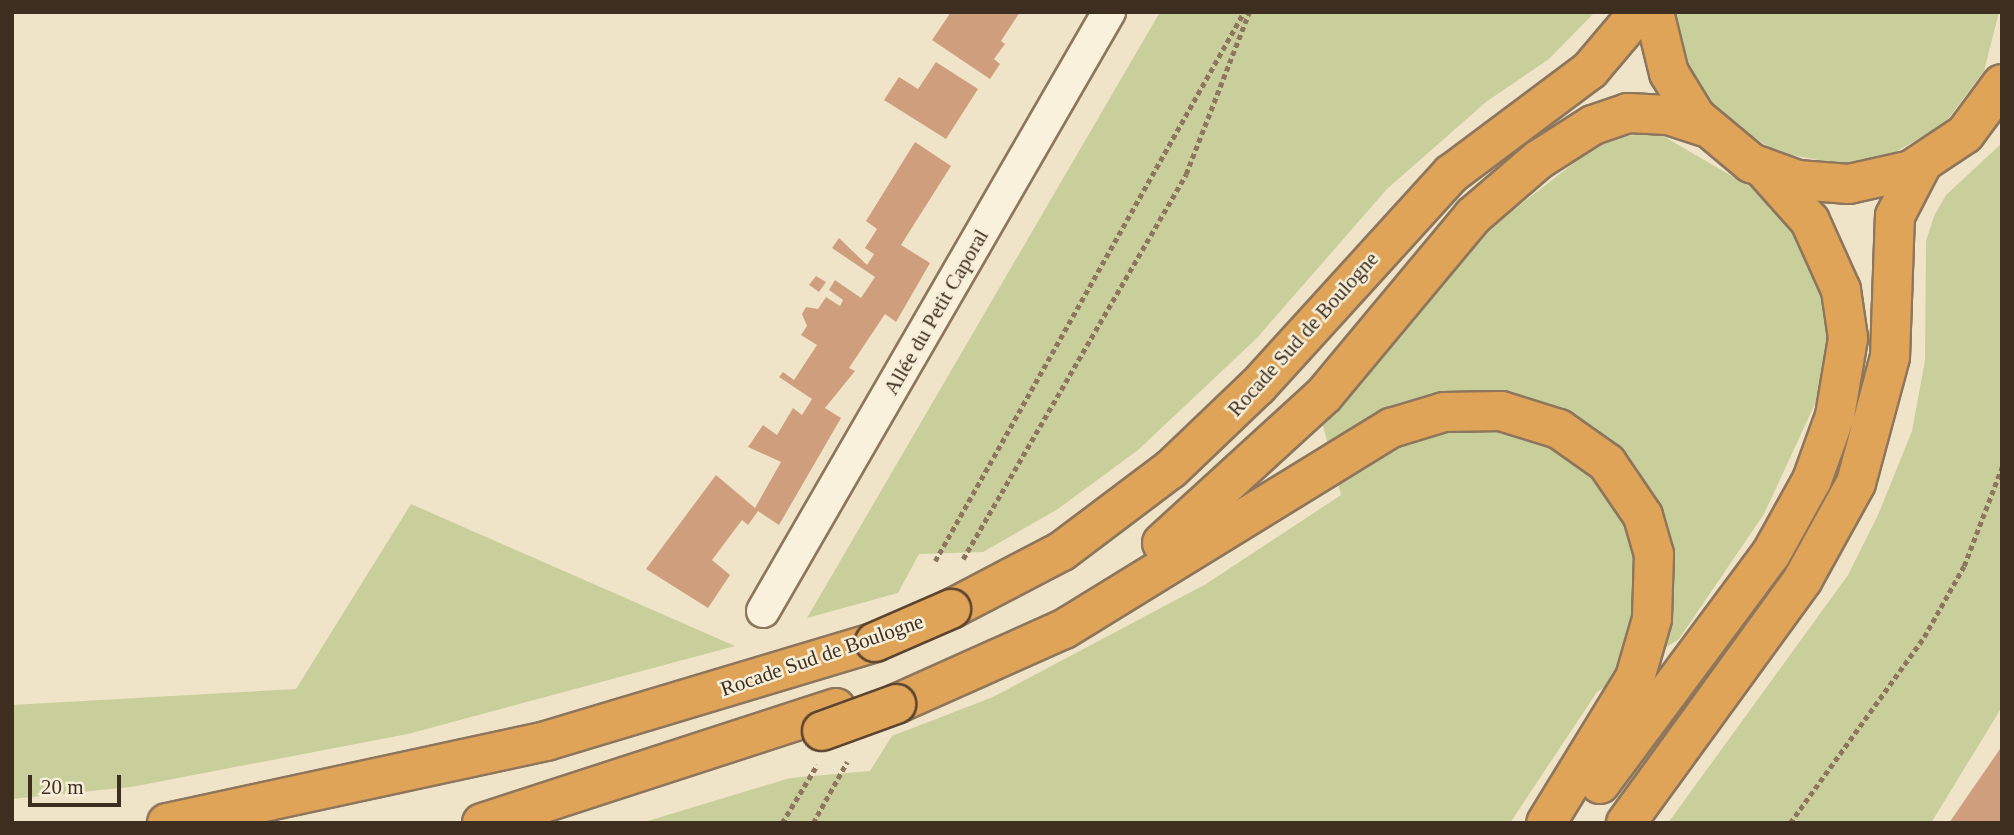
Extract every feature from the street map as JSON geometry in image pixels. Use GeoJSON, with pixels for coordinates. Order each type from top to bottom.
{"type":"FeatureCollection","features":[{"type":"Feature","properties":{"kind":"highway","name":"Rocade Sud de Boulogne"},"geometry":{"type":"LineString","coordinates":[[167,823],[546,741],[875,642],[951,609],[1062,551],[1171,469],[1258,386],[1451,174],[1590,70],[1639,12]]}},
{"type":"Feature","properties":{"kind":"highway"},"geometry":{"type":"LineString","coordinates":[[1654,12],[1669,73],[1704,127]]}},
{"type":"Feature","properties":{"kind":"highway"},"geometry":{"type":"LineString","coordinates":[[1762,167],[1811,182],[1849,184],[1922,164],[1965,134],[2002,84]]}},
{"type":"Feature","properties":{"kind":"highway"},"geometry":{"type":"LineString","coordinates":[[545,823],[827,732],[1055,613],[1188,523],[1324,395],[1473,216],[1558,145],[1628,113],[1668,115],[1704,127],[1762,167],[1810,221],[1841,290],[1848,338],[1835,416],[1812,480],[1771,554],[1569,823]]}},
{"type":"Feature","properties":{"kind":"highway"},"geometry":{"type":"LineString","coordinates":[[1626,823],[1803,579],[1856,484],[1890,358],[1895,216],[1922,164]]}},
{"type":"Feature","properties":{"kind":"highway"},"geometry":{"type":"LineString","coordinates":[[903,692],[1064,629],[1391,428],[1444,412],[1501,411],[1559,429],[1600,457],[1643,516],[1654,554],[1652,619],[1635,678],[1546,823]]}},
{"type":"Feature","properties":{"kind":"highway"},"geometry":{"type":"LineString","coordinates":[[482,823],[827,732]]}},
{"type":"Feature","properties":{"kind":"street","name":"Allée du Petit Caporal"},"geometry":{"type":"LineString","coordinates":[[763,611],[1109,12]]}},
{"type":"Feature","properties":{"kind":"path"},"geometry":{"type":"LineString","coordinates":[[935,561],[1244,12]]}},
{"type":"Feature","properties":{"kind":"path"},"geometry":{"type":"LineString","coordinates":[[963,559],[1186,174],[1249,12]]}},
{"type":"Feature","properties":{"kind":"path"},"geometry":{"type":"LineString","coordinates":[[1790,823],[1931,625],[1964,566],[2002,467]]}},
{"type":"Feature","properties":{"kind":"path"},"geometry":{"type":"LineString","coordinates":[[782,823],[827,732]]}},
{"type":"Feature","properties":{"kind":"path"},"geometry":{"type":"LineString","coordinates":[[813,823],[847,762]]}},
{"type":"Feature","properties":{"kind":"green space"},"geometry":{"type":"Polygon","coordinates":[[[1160,12],[1595,12],[1549,59],[1486,102],[1387,189],[1256,339],[1138,450],[1058,509],[983,552],[919,554],[898,593],[807,618],[1160,12]]]}},
{"type":"Feature","properties":{"kind":"green space"},"geometry":{"type":"Polygon","coordinates":[[[1675,12],[1999,12],[1984,71],[1945,123],[1889,156],[1840,164],[1776,152],[1722,116],[1692,76],[1675,12]]]}},
{"type":"Feature","properties":{"kind":"green space"},"geometry":{"type":"Polygon","coordinates":[[[1656,132],[1756,190],[1790,223],[1823,288],[1832,367],[1764,514],[1679,639],[1597,692],[1510,823],[641,823],[790,778],[870,771],[892,736],[993,697],[1206,584],[1341,495],[1322,422],[1414,309],[1494,225],[1605,139],[1656,132]]]}},
{"type":"Feature","properties":{"kind":"green space"},"geometry":{"type":"Polygon","coordinates":[[[2002,143],[2002,707],[1931,823],[1668,823],[1848,575],[1878,515],[1912,431],[1925,360],[1926,241],[1934,216],[1946,195],[2002,143]]]}},
{"type":"Feature","properties":{"kind":"green space"},"geometry":{"type":"Polygon","coordinates":[[[411,504],[735,646],[408,734],[131,787],[12,799],[12,705],[296,689],[411,504]]]}},
{"type":"Feature","properties":{"kind":"building"},"geometry":{"type":"Polygon","coordinates":[[[951,12],[1020,12],[1001,41],[1005,44],[994,59],[1000,64],[990,79],[932,40],[951,12]]]}},
{"type":"Feature","properties":{"kind":"building"},"geometry":{"type":"Polygon","coordinates":[[[936,62],[978,89],[946,139],[884,100],[899,77],[918,89],[936,62]]]}},
{"type":"Feature","properties":{"kind":"building"},"geometry":{"type":"Polygon","coordinates":[[[915,142],[951,166],[901,245],[930,263],[896,322],[885,314],[849,368],[855,371],[825,408],[841,418],[779,525],[758,511],[748,525],[742,520],[712,560],[730,575],[708,608],[646,569],[716,475],[755,508],[781,462],[748,447],[763,425],[777,435],[793,408],[802,415],[812,399],[779,377],[783,372],[794,380],[817,345],[801,335],[807,326],[802,314],[806,307],[818,309],[826,297],[840,306],[843,300],[829,290],[835,280],[861,298],[875,277],[832,248],[839,238],[867,265],[874,254],[865,248],[877,229],[866,221],[915,142]]]}},
{"type":"Feature","properties":{"kind":"building"},"geometry":{"type":"Polygon","coordinates":[[[816,276],[826,282],[819,292],[809,285],[816,276]]]}},
{"type":"Feature","properties":{"kind":"building"},"geometry":{"type":"Polygon","coordinates":[[[2002,746],[2002,823],[1949,823],[2002,746]]]}}]}
